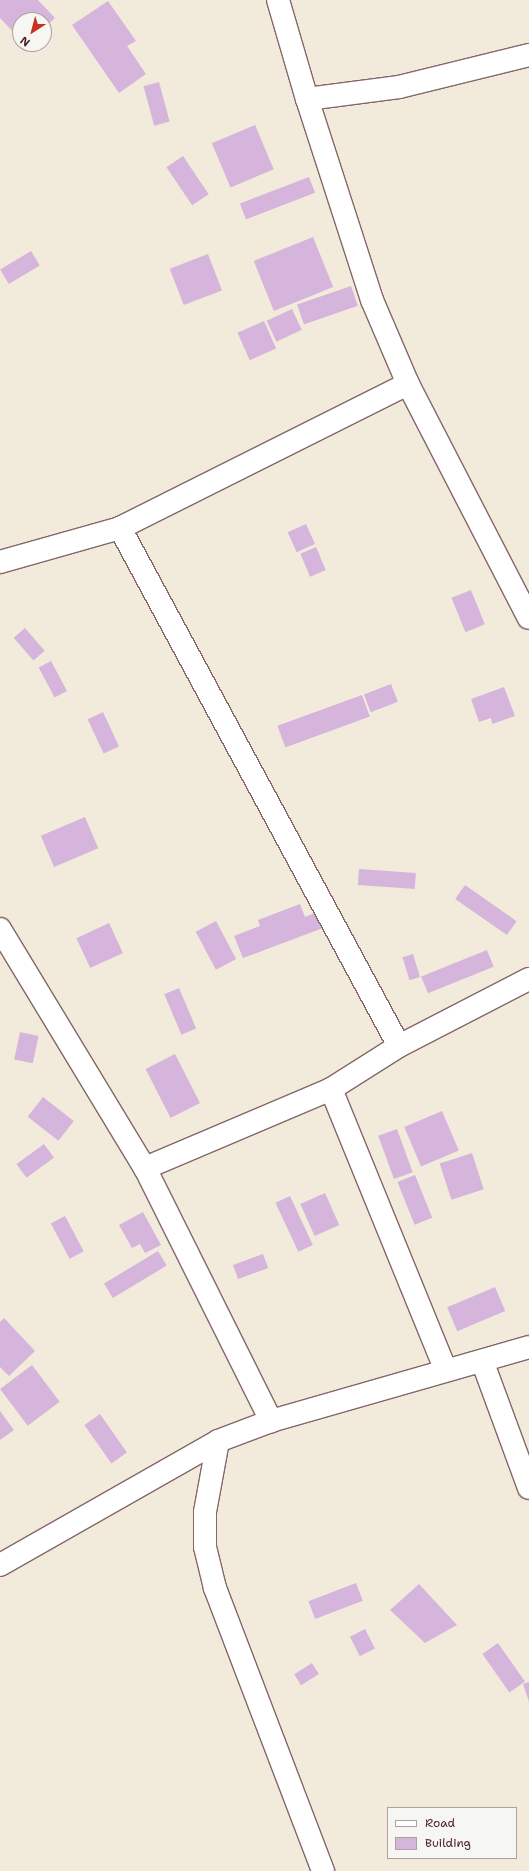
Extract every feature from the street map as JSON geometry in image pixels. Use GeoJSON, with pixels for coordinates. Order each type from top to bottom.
{"type":"FeatureCollection","features":[{"type":"Feature","properties":{"kind":"street"},"geometry":{"type":"LineString","coordinates":[[278,0],[307,98],[372,300],[408,384],[529,618]]}},
{"type":"Feature","properties":{"kind":"street"},"geometry":{"type":"LineString","coordinates":[[307,98],[399,87],[529,55]]}},
{"type":"Feature","properties":{"kind":"street"},"geometry":{"type":"LineString","coordinates":[[0,562],[120,528],[408,384]]}},
{"type":"Feature","properties":{"kind":"street"},"geometry":{"type":"LineString","coordinates":[[120,528],[399,1046]]}},
{"type":"Feature","properties":{"kind":"street"},"geometry":{"type":"LineString","coordinates":[[0,929],[145,1168],[271,1421]]}},
{"type":"Feature","properties":{"kind":"street"},"geometry":{"type":"LineString","coordinates":[[145,1168],[331,1089],[399,1046],[529,979]]}},
{"type":"Feature","properties":{"kind":"street"},"geometry":{"type":"LineString","coordinates":[[331,1089],[444,1369]]}},
{"type":"Feature","properties":{"kind":"street"},"geometry":{"type":"LineString","coordinates":[[0,1565],[218,1441],[271,1421],[444,1369],[483,1363],[529,1347]]}},
{"type":"Feature","properties":{"kind":"street"},"geometry":{"type":"LineString","coordinates":[[483,1363],[529,1488]]}},
{"type":"Feature","properties":{"kind":"street"},"geometry":{"type":"LineString","coordinates":[[218,1441],[205,1512],[205,1547],[215,1588],[323,1871]]}},
{"type":"Feature","properties":{"kind":"building"},"geometry":{"type":"Polygon","coordinates":[[[0,0],[38,0],[49,12],[12,12],[12,31],[0,18],[0,0]]]}},
{"type":"Feature","properties":{"kind":"building"},"geometry":{"type":"Polygon","coordinates":[[[108,1],[136,41],[127,46],[146,74],[119,93],[72,25],[108,1]]]}},
{"type":"Feature","properties":{"kind":"building"},"geometry":{"type":"Polygon","coordinates":[[[159,82],[170,122],[154,126],[144,86],[159,82]]]}},
{"type":"Feature","properties":{"kind":"building"},"geometry":{"type":"Polygon","coordinates":[[[255,125],[274,169],[230,188],[212,143],[255,125]]]}},
{"type":"Feature","properties":{"kind":"building"},"geometry":{"type":"Polygon","coordinates":[[[183,156],[209,194],[192,205],[166,167],[183,156]]]}},
{"type":"Feature","properties":{"kind":"building"},"geometry":{"type":"Polygon","coordinates":[[[309,177],[315,193],[246,219],[240,204],[309,177]]]}},
{"type":"Feature","properties":{"kind":"building"},"geometry":{"type":"Polygon","coordinates":[[[313,237],[333,287],[274,311],[254,261],[313,237]]]}},
{"type":"Feature","properties":{"kind":"building"},"geometry":{"type":"Polygon","coordinates":[[[31,251],[40,266],[9,284],[0,270],[31,251]]]}},
{"type":"Feature","properties":{"kind":"building"},"geometry":{"type":"Polygon","coordinates":[[[208,254],[222,290],[184,305],[170,269],[208,254]]]}},
{"type":"Feature","properties":{"kind":"building"},"geometry":{"type":"Polygon","coordinates":[[[351,286],[358,306],[304,324],[297,305],[351,286]]]}},
{"type":"Feature","properties":{"kind":"building"},"geometry":{"type":"Polygon","coordinates":[[[292,309],[302,330],[276,342],[267,321],[292,309]]]}},
{"type":"Feature","properties":{"kind":"building"},"geometry":{"type":"Polygon","coordinates":[[[264,321],[276,348],[250,360],[238,333],[264,321]]]}},
{"type":"Feature","properties":{"kind":"building"},"geometry":{"type":"Polygon","coordinates":[[[306,524],[315,544],[297,552],[288,532],[306,524]]]}},
{"type":"Feature","properties":{"kind":"building"},"geometry":{"type":"Polygon","coordinates":[[[316,547],[326,570],[310,577],[300,554],[316,547]]]}},
{"type":"Feature","properties":{"kind":"building"},"geometry":{"type":"Polygon","coordinates":[[[471,590],[485,624],[465,632],[452,598],[471,590]]]}},
{"type":"Feature","properties":{"kind":"building"},"geometry":{"type":"Polygon","coordinates":[[[25,628],[45,651],[33,660],[14,638],[25,628]]]}},
{"type":"Feature","properties":{"kind":"building"},"geometry":{"type":"Polygon","coordinates":[[[51,661],[67,691],[55,698],[39,668],[51,661]]]}},
{"type":"Feature","properties":{"kind":"building"},"geometry":{"type":"Polygon","coordinates":[[[391,684],[398,702],[371,712],[364,694],[391,684]]]}},
{"type":"Feature","properties":{"kind":"building"},"geometry":{"type":"Polygon","coordinates":[[[504,687],[515,716],[492,724],[491,718],[479,722],[471,699],[504,687]]]}},
{"type":"Feature","properties":{"kind":"building"},"geometry":{"type":"Polygon","coordinates":[[[362,695],[370,717],[285,747],[277,726],[362,695]]]}},
{"type":"Feature","properties":{"kind":"building"},"geometry":{"type":"Polygon","coordinates":[[[103,712],[119,746],[104,754],[88,719],[103,712]]]}},
{"type":"Feature","properties":{"kind":"building"},"geometry":{"type":"Polygon","coordinates":[[[85,817],[98,848],[54,867],[41,836],[85,817]]]}},
{"type":"Feature","properties":{"kind":"building"},"geometry":{"type":"Polygon","coordinates":[[[359,869],[416,873],[415,889],[358,885],[359,869]]]}},
{"type":"Feature","properties":{"kind":"building"},"geometry":{"type":"Polygon","coordinates":[[[465,885],[517,921],[507,935],[455,899],[465,885]]]}},
{"type":"Feature","properties":{"kind":"building"},"geometry":{"type":"Polygon","coordinates":[[[300,904],[305,917],[325,909],[331,925],[243,958],[234,936],[260,926],[258,920],[300,904]]]}},
{"type":"Feature","properties":{"kind":"building"},"geometry":{"type":"Polygon","coordinates":[[[216,921],[236,959],[216,970],[196,932],[216,921]]]}},
{"type":"Feature","properties":{"kind":"building"},"geometry":{"type":"Polygon","coordinates":[[[109,923],[123,953],[90,968],[76,938],[109,923]]]}},
{"type":"Feature","properties":{"kind":"building"},"geometry":{"type":"Polygon","coordinates":[[[487,950],[494,967],[428,993],[421,977],[487,950]]]}},
{"type":"Feature","properties":{"kind":"building"},"geometry":{"type":"Polygon","coordinates":[[[413,954],[420,977],[409,980],[402,957],[413,954]]]}},
{"type":"Feature","properties":{"kind":"building"},"geometry":{"type":"Polygon","coordinates":[[[179,988],[196,1029],[181,1035],[164,994],[179,988]]]}},
{"type":"Feature","properties":{"kind":"building"},"geometry":{"type":"Polygon","coordinates":[[[20,1032],[39,1036],[33,1063],[14,1059],[20,1032]]]}},
{"type":"Feature","properties":{"kind":"building"},"geometry":{"type":"Polygon","coordinates":[[[175,1054],[200,1103],[171,1118],[146,1069],[175,1054]]]}},
{"type":"Feature","properties":{"kind":"building"},"geometry":{"type":"Polygon","coordinates":[[[43,1097],[74,1121],[58,1141],[28,1117],[43,1097]]]}},
{"type":"Feature","properties":{"kind":"building"},"geometry":{"type":"Polygon","coordinates":[[[442,1111],[459,1151],[421,1167],[404,1127],[442,1111]]]}},
{"type":"Feature","properties":{"kind":"building"},"geometry":{"type":"Polygon","coordinates":[[[397,1129],[413,1172],[394,1179],[378,1136],[397,1129]]]}},
{"type":"Feature","properties":{"kind":"building"},"geometry":{"type":"Polygon","coordinates":[[[44,1144],[54,1158],[26,1178],[16,1164],[44,1144]]]}},
{"type":"Feature","properties":{"kind":"building"},"geometry":{"type":"Polygon","coordinates":[[[472,1153],[484,1189],[451,1200],[440,1164],[472,1153]]]}},
{"type":"Feature","properties":{"kind":"building"},"geometry":{"type":"Polygon","coordinates":[[[415,1175],[432,1218],[415,1225],[397,1182],[415,1175]]]}},
{"type":"Feature","properties":{"kind":"building"},"geometry":{"type":"Polygon","coordinates":[[[325,1193],[339,1225],[315,1236],[300,1204],[325,1193]]]}},
{"type":"Feature","properties":{"kind":"building"},"geometry":{"type":"Polygon","coordinates":[[[290,1196],[313,1245],[298,1252],[275,1203],[290,1196]]]}},
{"type":"Feature","properties":{"kind":"building"},"geometry":{"type":"Polygon","coordinates":[[[143,1212],[161,1245],[145,1253],[140,1244],[132,1248],[119,1225],[143,1212]]]}},
{"type":"Feature","properties":{"kind":"building"},"geometry":{"type":"Polygon","coordinates":[[[65,1216],[84,1251],[70,1259],[51,1224],[65,1216]]]}},
{"type":"Feature","properties":{"kind":"building"},"geometry":{"type":"Polygon","coordinates":[[[158,1251],[167,1266],[113,1298],[104,1283],[158,1251]]]}},
{"type":"Feature","properties":{"kind":"building"},"geometry":{"type":"Polygon","coordinates":[[[263,1254],[268,1268],[238,1279],[233,1265],[263,1254]]]}},
{"type":"Feature","properties":{"kind":"building"},"geometry":{"type":"Polygon","coordinates":[[[495,1287],[505,1311],[457,1331],[447,1307],[495,1287]]]}},
{"type":"Feature","properties":{"kind":"building"},"geometry":{"type":"Polygon","coordinates":[[[4,1318],[35,1351],[9,1376],[0,1367],[0,1322],[4,1318]]]}},
{"type":"Feature","properties":{"kind":"building"},"geometry":{"type":"Polygon","coordinates":[[[32,1365],[60,1402],[28,1426],[0,1389],[32,1365]]]}},
{"type":"Feature","properties":{"kind":"building"},"geometry":{"type":"Polygon","coordinates":[[[0,1411],[14,1430],[0,1440],[0,1411]]]}},
{"type":"Feature","properties":{"kind":"building"},"geometry":{"type":"Polygon","coordinates":[[[100,1414],[127,1453],[111,1463],[84,1425],[100,1414]]]}},
{"type":"Feature","properties":{"kind":"building"},"geometry":{"type":"Polygon","coordinates":[[[356,1583],[363,1601],[315,1619],[308,1601],[356,1583]]]}},
{"type":"Feature","properties":{"kind":"building"},"geometry":{"type":"Polygon","coordinates":[[[419,1584],[457,1625],[425,1643],[390,1610],[419,1584]]]}},
{"type":"Feature","properties":{"kind":"building"},"geometry":{"type":"Polygon","coordinates":[[[365,1629],[375,1649],[360,1656],[350,1637],[365,1629]]]}},
{"type":"Feature","properties":{"kind":"building"},"geometry":{"type":"Polygon","coordinates":[[[498,1643],[525,1682],[509,1692],[482,1654],[498,1643]]]}},
{"type":"Feature","properties":{"kind":"building"},"geometry":{"type":"Polygon","coordinates":[[[312,1663],[319,1674],[301,1685],[294,1674],[312,1663]]]}},
{"type":"Feature","properties":{"kind":"building"},"geometry":{"type":"Polygon","coordinates":[[[529,1682],[529,1702],[523,1684],[529,1682]]]}}]}
